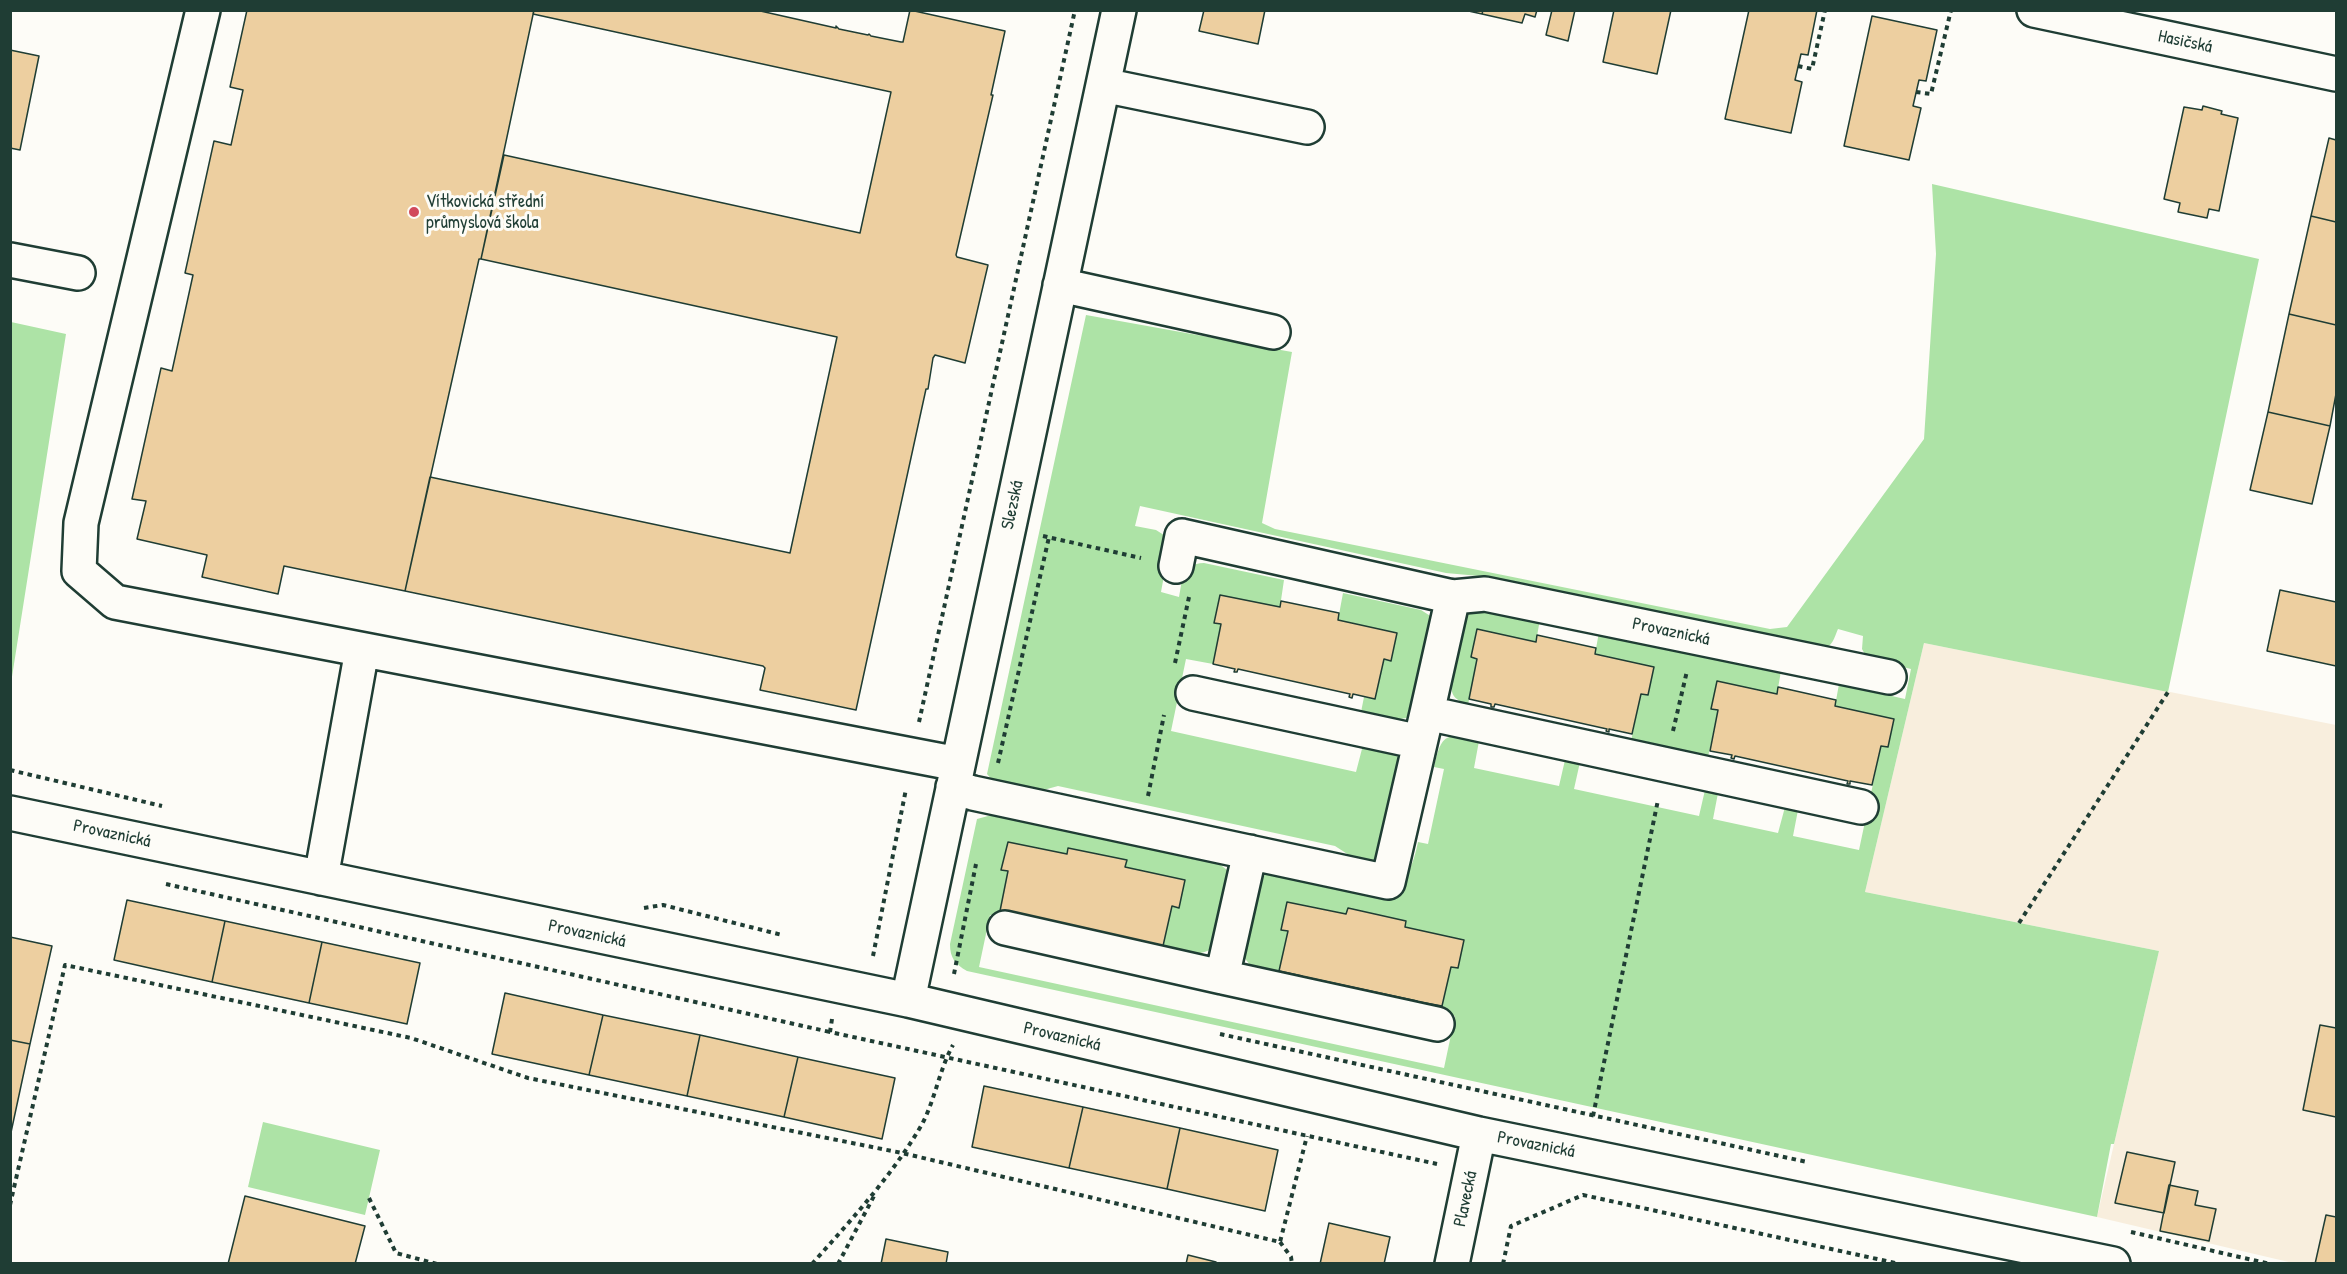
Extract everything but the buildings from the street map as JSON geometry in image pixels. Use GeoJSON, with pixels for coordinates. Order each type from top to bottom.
{"type":"FeatureCollection","features":[{"type":"Feature","properties":{"kind":"street"},"geometry":{"type":"LineString","coordinates":[[203,10],[81,523],[79,571],[115,602],[913,756],[956,776],[990,797],[1388,882],[1453,597]]}},
{"type":"Feature","properties":{"kind":"street","name":"Slezská"},"geometry":{"type":"LineString","coordinates":[[908,1000],[1119,10]]}},
{"type":"Feature","properties":{"kind":"street","name":"Hasičská"},"geometry":{"type":"LineString","coordinates":[[2034,10],[2337,74]]}},
{"type":"Feature","properties":{"kind":"street"},"geometry":{"type":"LineString","coordinates":[[1103,85],[1307,127]]}},
{"type":"Feature","properties":{"kind":"street"},"geometry":{"type":"LineString","coordinates":[[10,260],[78,273]]}},
{"type":"Feature","properties":{"kind":"street"},"geometry":{"type":"LineString","coordinates":[[1060,285],[1273,332]]}},
{"type":"Feature","properties":{"kind":"street","name":"Provaznická"},"geometry":{"type":"LineString","coordinates":[[1176,566],[1182,536],[1453,597],[1485,594],[1888,677]]}},
{"type":"Feature","properties":{"kind":"street"},"geometry":{"type":"LineString","coordinates":[[321,878],[362,650]]}},
{"type":"Feature","properties":{"kind":"street"},"geometry":{"type":"LineString","coordinates":[[1193,693],[1665,765],[1861,807]]}},
{"type":"Feature","properties":{"kind":"street","name":"Provaznická"},"geometry":{"type":"LineString","coordinates":[[10,813],[908,1000],[1479,1134],[2113,1263]]}},
{"type":"Feature","properties":{"kind":"street"},"geometry":{"type":"LineString","coordinates":[[1222,977],[1250,852]]}},
{"type":"Feature","properties":{"kind":"street"},"geometry":{"type":"LineString","coordinates":[[1005,928],[1437,1024]]}},
{"type":"Feature","properties":{"kind":"street","name":"Plavecká"},"geometry":{"type":"LineString","coordinates":[[1452,1263],[1479,1134]]}},
{"type":"Feature","properties":{"kind":"path"},"geometry":{"type":"LineString","coordinates":[[873,956],[913,756],[1075,10]]}},
{"type":"Feature","properties":{"kind":"path"},"geometry":{"type":"LineString","coordinates":[[1798,66],[1812,69],[1825,10]]}},
{"type":"Feature","properties":{"kind":"path"},"geometry":{"type":"LineString","coordinates":[[1916,92],[1930,94],[1951,10]]}},
{"type":"Feature","properties":{"kind":"path"},"geometry":{"type":"LineString","coordinates":[[990,797],[1049,537]]}},
{"type":"Feature","properties":{"kind":"path"},"geometry":{"type":"LineString","coordinates":[[1585,1154],[1665,765],[1689,662]]}},
{"type":"Feature","properties":{"kind":"path"},"geometry":{"type":"LineString","coordinates":[[2019,923],[2168,692]]}},
{"type":"Feature","properties":{"kind":"path"},"geometry":{"type":"LineString","coordinates":[[163,884],[830,1032]]}},
{"type":"Feature","properties":{"kind":"path"},"geometry":{"type":"LineString","coordinates":[[10,1205],[65,965],[411,1038],[528,1078],[902,1153],[1280,1242],[1291,1257],[1292,1263]]}},
{"type":"Feature","properties":{"kind":"path"},"geometry":{"type":"LineString","coordinates":[[838,1263],[879,1187],[922,1124],[946,1058],[969,1016]]}},
{"type":"Feature","properties":{"kind":"path"},"geometry":{"type":"LineString","coordinates":[[1219,1034],[1812,1163]]}},
{"type":"Feature","properties":{"kind":"path"},"geometry":{"type":"LineString","coordinates":[[946,1058],[1444,1166]]}},
{"type":"Feature","properties":{"kind":"path"},"geometry":{"type":"LineString","coordinates":[[1280,1242],[1307,1136]]}},
{"type":"Feature","properties":{"kind":"path"},"geometry":{"type":"LineString","coordinates":[[812,1263],[879,1187]]}},
{"type":"Feature","properties":{"kind":"path"},"geometry":{"type":"LineString","coordinates":[[1503,1263],[1511,1226],[1583,1195],[1880,1262],[1900,1263]]}},
{"type":"Feature","properties":{"kind":"path"},"geometry":{"type":"LineString","coordinates":[[369,1198],[396,1253],[437,1263]]}},
{"type":"Feature","properties":{"kind":"path"},"geometry":{"type":"LineString","coordinates":[[2124,1231],[2270,1263]]}},
{"type":"Feature","properties":{"kind":"shaded area"},"geometry":{"type":"Polygon","coordinates":[[[1924,643],[2336,725],[2336,1263],[2293,1263],[2097,1217],[2159,951],[1865,892],[1924,643]]]}},
{"type":"Feature","properties":{"kind":"green space"},"geometry":{"type":"Polygon","coordinates":[[[1932,184],[2259,259],[2168,692],[1924,643],[1865,892],[2159,951],[2114,1144],[2111,1144],[2097,1217],[967,971],[954,960],[950,944],[977,819],[1002,816],[1217,862],[1227,870],[1229,876],[1212,948],[1195,953],[1163,946],[1172,906],[1178,908],[1184,880],[1125,867],[1126,860],[1069,848],[1067,854],[1008,842],[1001,869],[1008,871],[999,917],[990,915],[979,967],[1444,1068],[1455,1016],[1441,1013],[1442,1006],[1451,967],[1458,968],[1464,940],[1405,927],[1406,921],[1348,908],[1346,914],[1287,902],[1281,929],[1288,931],[1279,971],[1250,965],[1243,956],[1258,881],[1265,875],[1362,893],[1386,891],[1402,881],[1412,864],[1418,842],[1428,844],[1444,769],[1434,767],[1440,747],[1448,738],[1460,737],[1479,741],[1474,768],[1559,786],[1565,760],[1580,762],[1574,789],[1699,816],[1705,790],[1718,793],[1713,819],[1778,833],[1785,807],[1798,810],[1793,836],[1859,850],[1881,746],[1888,747],[1894,720],[1835,706],[1839,684],[1905,699],[1911,669],[1867,658],[1862,649],[1863,636],[1838,629],[1829,646],[1818,648],[1490,577],[1446,573],[1140,506],[1135,526],[1156,530],[1167,537],[1169,548],[1161,592],[1179,597],[1184,573],[1191,566],[1204,563],[1284,580],[1280,607],[1220,595],[1214,622],[1221,624],[1213,664],[1186,659],[1171,731],[1356,772],[1363,745],[1396,754],[1404,762],[1388,855],[1369,868],[1335,846],[1058,786],[1029,794],[993,781],[987,774],[1086,315],[1292,352],[1262,523],[1275,529],[1770,629],[1787,627],[1924,439],[1936,254],[1932,184]]]}},
{"type":"Feature","properties":{"kind":"green space"},"geometry":{"type":"Polygon","coordinates":[[[10,322],[66,334],[11,683],[10,322]]]}},
{"type":"Feature","properties":{"kind":"green space"},"geometry":{"type":"Polygon","coordinates":[[[1343,593],[1421,610],[1432,617],[1414,715],[1395,719],[1361,712],[1364,697],[1375,699],[1384,659],[1391,660],[1397,633],[1338,620],[1343,593]]]}},
{"type":"Feature","properties":{"kind":"green space"},"geometry":{"type":"Polygon","coordinates":[[[1479,606],[1540,619],[1536,642],[1477,630],[1471,657],[1477,659],[1468,705],[1455,698],[1452,684],[1465,619],[1471,609],[1479,606]]]}},
{"type":"Feature","properties":{"kind":"green space"},"geometry":{"type":"Polygon","coordinates":[[[1599,632],[1781,671],[1777,694],[1717,682],[1712,709],[1718,710],[1708,757],[1631,741],[1641,694],[1648,695],[1654,667],[1595,654],[1599,632]]]}},
{"type":"Feature","properties":{"kind":"green space"},"geometry":{"type":"Polygon","coordinates":[[[263,1122],[380,1150],[365,1215],[248,1187],[263,1122]]]}},
{"type":"Feature","properties":{"kind":"place","name":"Vítkovická střední průmyslová škola"},"geometry":{"type":"Point","coordinates":[414,212]}}]}
